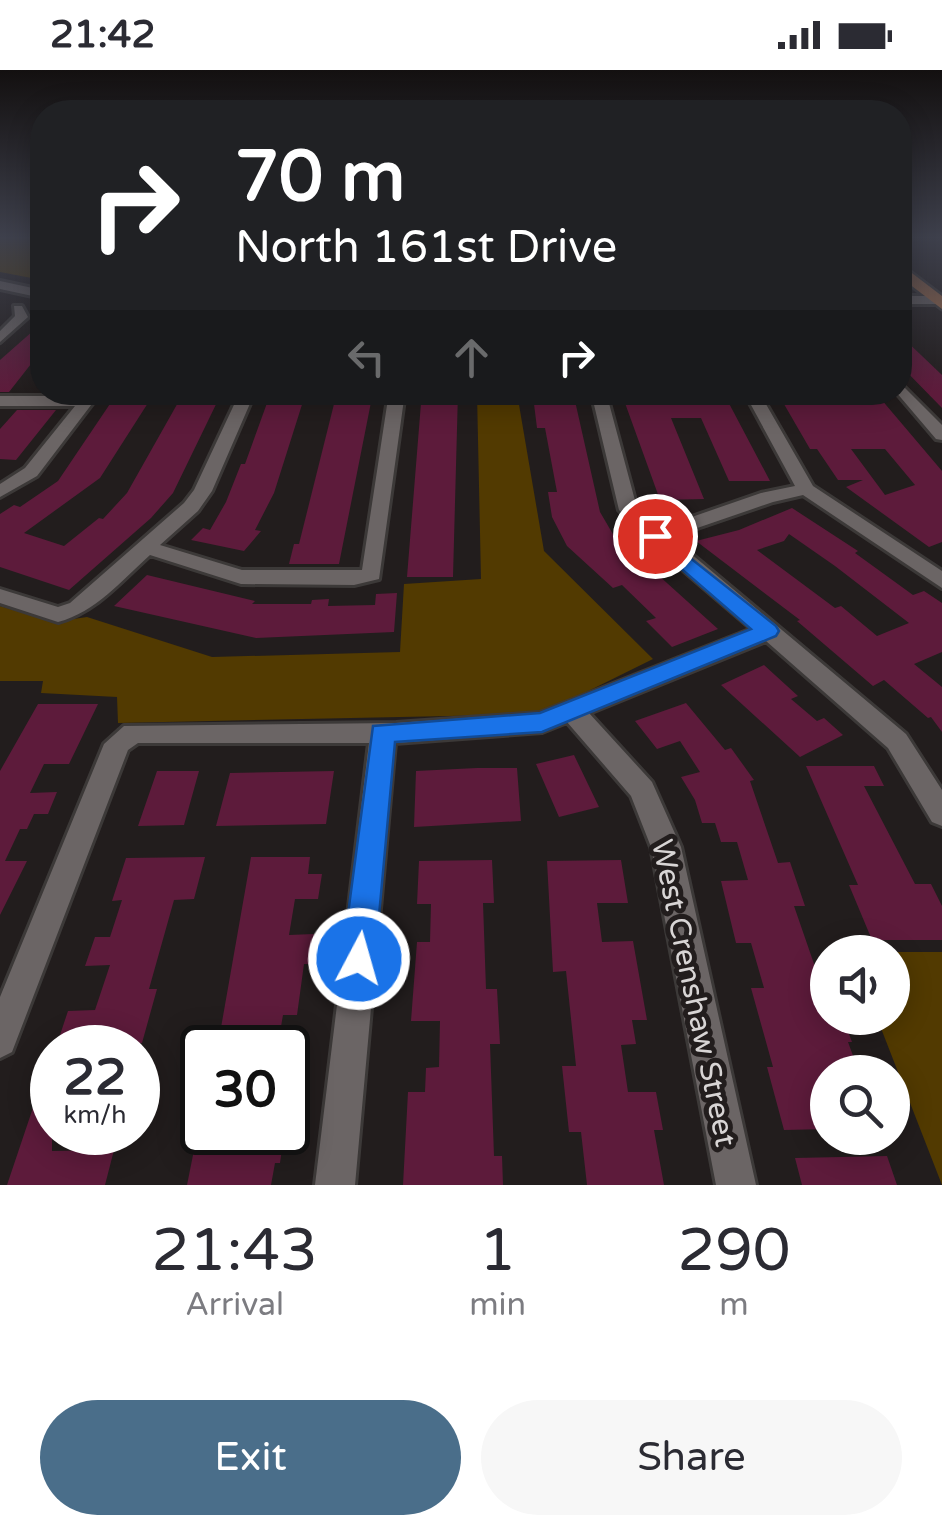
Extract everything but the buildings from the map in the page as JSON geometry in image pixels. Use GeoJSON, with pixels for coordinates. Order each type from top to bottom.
{"type":"FeatureCollection","features":[{"type":"Feature","properties":{"kind":"street"},"geometry":{"type":"LineString","coordinates":[[912,298],[939,298]]}},
{"type":"Feature","properties":{"kind":"street"},"geometry":{"type":"LineString","coordinates":[[0,338],[22,317],[18,309]]}},
{"type":"Feature","properties":{"kind":"street"},"geometry":{"type":"LineString","coordinates":[[0,401],[30,400]]}},
{"type":"Feature","properties":{"kind":"street"},"geometry":{"type":"LineString","coordinates":[[912,401],[942,435]]}},
{"type":"Feature","properties":{"kind":"street"},"geometry":{"type":"LineString","coordinates":[[0,492],[31,472],[85,405]]}},
{"type":"Feature","properties":{"kind":"street"},"geometry":{"type":"LineString","coordinates":[[0,596],[58,615],[78,608],[191,507],[203,491],[242,405]]}},
{"type":"Feature","properties":{"kind":"street"},"geometry":{"type":"LineString","coordinates":[[146,548],[241,577],[354,578],[372,574],[394,405]]}},
{"type":"Feature","properties":{"kind":"street"},"geometry":{"type":"LineString","coordinates":[[601,405],[628,510],[897,740],[942,814]]}},
{"type":"Feature","properties":{"kind":"street"},"geometry":{"type":"LineString","coordinates":[[759,405],[806,488],[937,572]]}},
{"type":"Feature","properties":{"kind":"street"},"geometry":{"type":"LineString","coordinates":[[655,536],[768,496],[806,488]]}},
{"type":"Feature","properties":{"kind":"street"},"geometry":{"type":"LineString","coordinates":[[0,1040],[117,744],[133,733],[382,733],[501,728],[542,722],[768,631]]}},
{"type":"Feature","properties":{"kind":"street","name":"West Crenshaw Street"},"geometry":{"type":"LineString","coordinates":[[572,710],[642,790],[666,847],[736,1185]]}},
{"type":"Feature","properties":{"kind":"street"},"geometry":{"type":"LineString","coordinates":[[335,1185],[382,733]]}},
{"type":"Feature","properties":{"kind":"shaded area"},"geometry":{"type":"Polygon","coordinates":[[[477,405],[519,405],[544,551],[653,659],[542,714],[118,723],[117,697],[41,693],[43,681],[0,681],[0,606],[53,622],[87,617],[212,657],[400,652],[404,584],[481,579],[477,405]]]}},
{"type":"Feature","properties":{"kind":"shaded area"},"geometry":{"type":"Polygon","coordinates":[[[910,952],[942,952],[942,1185],[910,1103],[910,1055],[891,1055],[884,1035],[910,1035],[910,952]]]}},
{"type":"Feature","properties":{"kind":"route"},"geometry":{"type":"LineString","coordinates":[[359,959],[382,733],[501,728],[542,722],[768,631],[655,536]]}}]}
